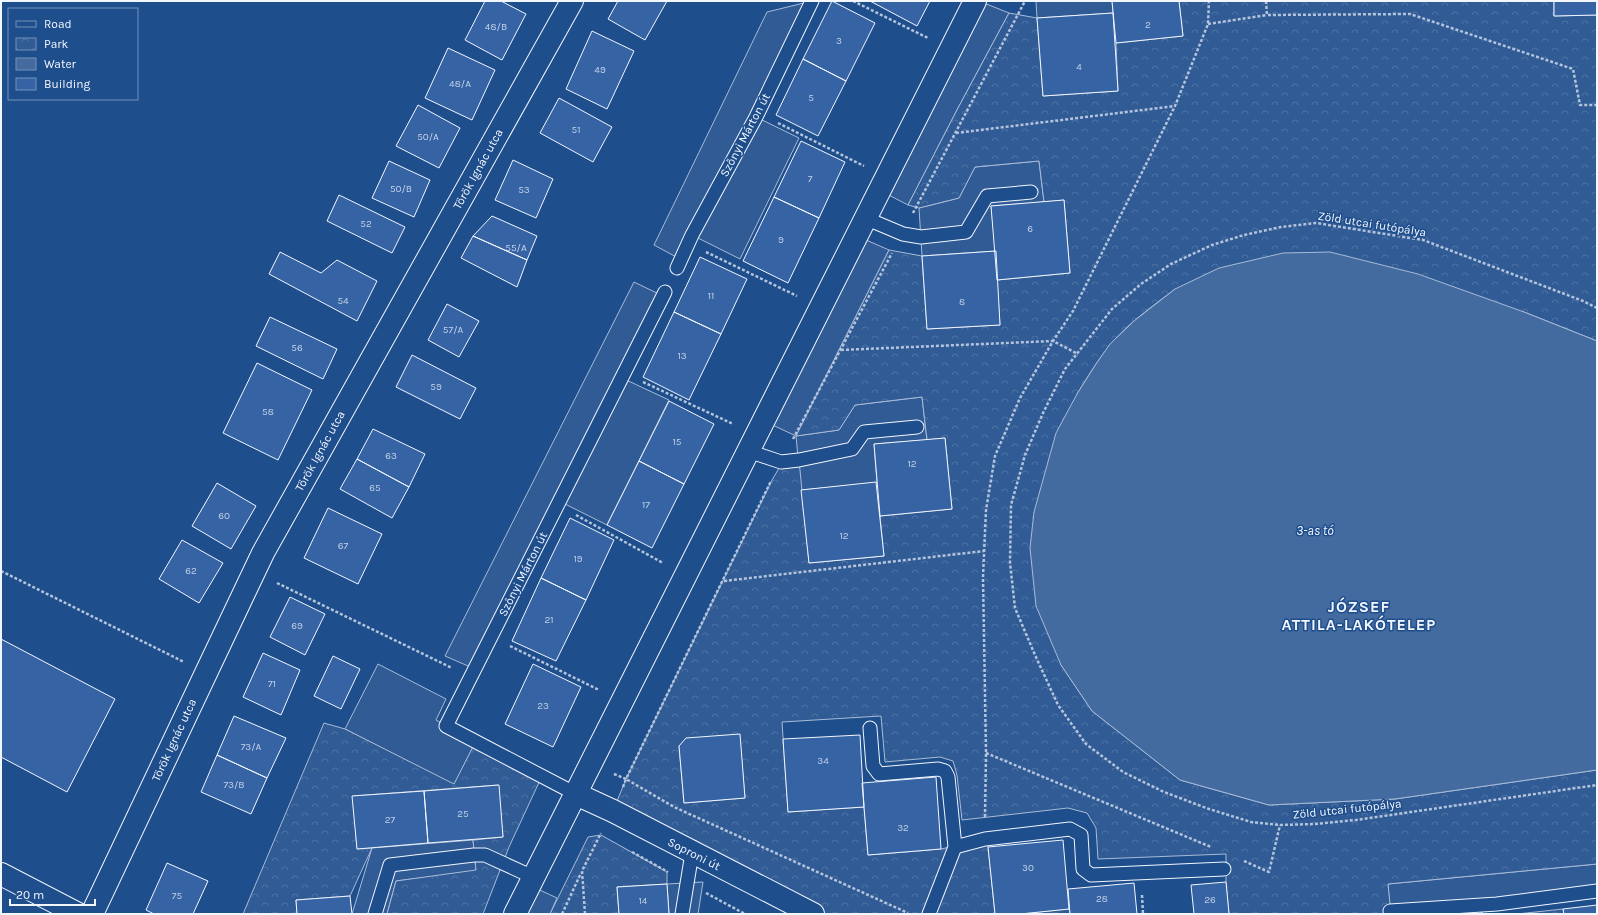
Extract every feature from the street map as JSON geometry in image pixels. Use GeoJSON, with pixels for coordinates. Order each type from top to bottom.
{"type":"FeatureCollection","features":[{"type":"Feature","properties":{"kind":"street","name":"Török Ignác utca"},"geometry":{"type":"LineString","coordinates":[[92,914],[263,553],[572,1]]}},
{"type":"Feature","properties":{"kind":"street"},"geometry":{"type":"LineString","coordinates":[[515,914],[975,1]]}},
{"type":"Feature","properties":{"kind":"street","name":"Soproni út"},"geometry":{"type":"LineString","coordinates":[[576,794],[613,811],[813,914]]}},
{"type":"Feature","properties":{"kind":"street"},"geometry":{"type":"LineString","coordinates":[[1,874],[78,914]]}},
{"type":"Feature","properties":{"kind":"lane","name":"Szőnyi Márton út"},"geometry":{"type":"LineString","coordinates":[[676,268],[757,112],[812,1]]}},
{"type":"Feature","properties":{"kind":"lane"},"geometry":{"type":"LineString","coordinates":[[865,218],[903,234],[920,237],[966,232],[987,196],[1031,192]]}},
{"type":"Feature","properties":{"kind":"lane","name":"Szőnyi Márton út"},"geometry":{"type":"LineString","coordinates":[[576,794],[446,726],[665,292]]}},
{"type":"Feature","properties":{"kind":"lane"},"geometry":{"type":"LineString","coordinates":[[748,452],[781,462],[799,460],[852,449],[864,432],[917,427]]}},
{"type":"Feature","properties":{"kind":"lane"},"geometry":{"type":"LineString","coordinates":[[870,728],[873,766],[879,774],[938,769],[945,771],[948,777],[955,847],[929,914]]}},
{"type":"Feature","properties":{"kind":"lane"},"geometry":{"type":"LineString","coordinates":[[955,847],[985,839],[1070,829],[1081,835],[1084,869],[1091,875],[1224,869]]}},
{"type":"Feature","properties":{"kind":"lane"},"geometry":{"type":"LineString","coordinates":[[682,914],[692,853]]}},
{"type":"Feature","properties":{"kind":"lane"},"geometry":{"type":"LineString","coordinates":[[375,914],[390,865],[485,855],[533,877]]}},
{"type":"Feature","properties":{"kind":"lane"},"geometry":{"type":"LineString","coordinates":[[1391,914],[1390,911],[1497,909],[1597,891]]}},
{"type":"Feature","properties":{"kind":"path"},"geometry":{"type":"LineString","coordinates":[[853,1],[930,39]]}},
{"type":"Feature","properties":{"kind":"path"},"geometry":{"type":"LineString","coordinates":[[985,839],[986,753],[983,577],[986,510],[995,456],[1020,398],[1053,341],[1073,311],[1175,106],[1208,24],[1209,1]]}},
{"type":"Feature","properties":{"kind":"path"},"geometry":{"type":"LineString","coordinates":[[1266,1],[1266,15]]}},
{"type":"Feature","properties":{"kind":"path"},"geometry":{"type":"LineString","coordinates":[[1208,24],[1266,15],[1410,14],[1573,70],[1580,105],[1597,104]]}},
{"type":"Feature","properties":{"kind":"path"},"geometry":{"type":"LineString","coordinates":[[955,133],[1175,106]]}},
{"type":"Feature","properties":{"kind":"path"},"geometry":{"type":"LineString","coordinates":[[757,112],[866,167]]}},
{"type":"Feature","properties":{"kind":"path","name":"Zöld utcai futópálya"},"geometry":{"type":"LineString","coordinates":[[1597,308],[1583,301],[1423,240],[1316,223],[1281,227],[1244,235],[1212,245],[1171,264],[1141,284],[1112,309],[1065,369],[1043,413],[1025,455],[1011,505],[1010,563],[1015,608],[1034,655],[1058,705],[1086,744],[1123,772],[1164,792],[1251,822],[1280,825],[1315,824],[1356,820],[1597,785]]}},
{"type":"Feature","properties":{"kind":"path"},"geometry":{"type":"LineString","coordinates":[[688,243],[800,297]]}},
{"type":"Feature","properties":{"kind":"path"},"geometry":{"type":"LineString","coordinates":[[841,350],[1053,341],[1078,354]]}},
{"type":"Feature","properties":{"kind":"path"},"geometry":{"type":"LineString","coordinates":[[625,373],[735,426]]}},
{"type":"Feature","properties":{"kind":"path"},"geometry":{"type":"LineString","coordinates":[[558,505],[666,564]]}},
{"type":"Feature","properties":{"kind":"path"},"geometry":{"type":"LineString","coordinates":[[723,581],[984,551]]}},
{"type":"Feature","properties":{"kind":"path"},"geometry":{"type":"LineString","coordinates":[[1,571],[206,673]]}},
{"type":"Feature","properties":{"kind":"path"},"geometry":{"type":"LineString","coordinates":[[254,572],[471,677]]}},
{"type":"Feature","properties":{"kind":"path"},"geometry":{"type":"LineString","coordinates":[[491,637],[602,691]]}},
{"type":"Feature","properties":{"kind":"path"},"geometry":{"type":"LineString","coordinates":[[986,753],[1214,848]]}},
{"type":"Feature","properties":{"kind":"path"},"geometry":{"type":"LineString","coordinates":[[626,779],[674,807],[910,914]]}},
{"type":"Feature","properties":{"kind":"path"},"geometry":{"type":"LineString","coordinates":[[562,914],[613,811]]}},
{"type":"Feature","properties":{"kind":"path"},"geometry":{"type":"LineString","coordinates":[[1240,860],[1269,872],[1280,825]]}},
{"type":"Feature","properties":{"kind":"path"},"geometry":{"type":"LineString","coordinates":[[582,871],[585,914]]}},
{"type":"Feature","properties":{"kind":"shaded area"},"geometry":{"type":"Polygon","coordinates":[[[812,1],[756,117],[799,138],[740,259],[692,235],[680,259],[654,245],[767,12],[812,1]]]}},
{"type":"Feature","properties":{"kind":"shaded area"},"geometry":{"type":"Polygon","coordinates":[[[979,1],[1009,13],[908,205],[879,190],[979,1]]]}},
{"type":"Feature","properties":{"kind":"shaded area"},"geometry":{"type":"Polygon","coordinates":[[[1036,1],[1112,1],[1113,13],[1037,18],[1036,1]]]}},
{"type":"Feature","properties":{"kind":"shaded area"},"geometry":{"type":"Polygon","coordinates":[[[1039,161],[1044,202],[991,206],[996,251],[922,256],[919,208],[959,198],[975,167],[1039,161]]]}},
{"type":"Feature","properties":{"kind":"shaded area"},"geometry":{"type":"Polygon","coordinates":[[[857,236],[889,250],[796,436],[764,421],[857,236]]]}},
{"type":"Feature","properties":{"kind":"shaded area"},"geometry":{"type":"Polygon","coordinates":[[[634,282],[663,296],[622,378],[669,400],[607,525],[559,501],[475,669],[445,656],[634,282]]]}},
{"type":"Feature","properties":{"kind":"shaded area"},"geometry":{"type":"Polygon","coordinates":[[[922,397],[927,440],[874,444],[877,483],[801,490],[796,436],[839,430],[855,405],[922,397]]]}},
{"type":"Feature","properties":{"kind":"shaded area"},"geometry":{"type":"Polygon","coordinates":[[[378,664],[446,699],[436,720],[476,741],[454,785],[345,729],[378,664]]]}},
{"type":"Feature","properties":{"kind":"shaded area"},"geometry":{"type":"Polygon","coordinates":[[[473,840],[476,871],[396,881],[387,914],[352,914],[372,848],[473,840]]]}},
{"type":"Feature","properties":{"kind":"shaded area"},"geometry":{"type":"Polygon","coordinates":[[[1597,864],[1597,890],[1390,911],[1388,884],[1597,864]]]}},
{"type":"Feature","properties":{"kind":"shaded area"},"geometry":{"type":"Polygon","coordinates":[[[703,882],[698,914],[669,914],[667,884],[703,882]]]}},
{"type":"Feature","properties":{"kind":"shaded area"},"geometry":{"type":"Polygon","coordinates":[[[529,885],[557,898],[550,914],[515,914],[529,885]]]}},
{"type":"Feature","properties":{"kind":"green space"},"geometry":{"type":"Polygon","coordinates":[[[1179,1],[1554,1],[1554,16],[1597,15],[1597,341],[1524,312],[1175,289],[1141,315],[1117,337],[1101,357],[1077,394],[1061,665],[1092,711],[1180,780],[1269,805],[1395,799],[1597,770],[1597,864],[1388,884],[1391,914],[1229,914],[1226,882],[1226,854],[1098,859],[1096,828],[1087,813],[1068,808],[962,820],[957,775],[953,761],[940,757],[885,762],[881,716],[782,722],[788,812],[864,807],[868,855],[941,849],[985,839],[988,847],[995,914],[813,914],[613,811],[626,779],[772,480],[782,463],[799,460],[809,563],[884,556],[880,516],[952,509],[945,438],[927,440],[922,397],[855,405],[839,430],[796,436],[889,250],[922,256],[927,329],[1000,325],[997,280],[1070,273],[1064,200],[1044,202],[1039,161],[975,167],[959,198],[919,208],[908,205],[1009,13],[1037,18],[1043,96],[1118,91],[1116,43],[1183,36],[1179,1]],[[740,742],[679,746],[684,803],[745,798],[740,742]]]}},
{"type":"Feature","properties":{"kind":"green space"},"geometry":{"type":"Polygon","coordinates":[[[324,723],[345,729],[454,784],[476,741],[542,776],[509,847],[483,914],[387,914],[396,881],[476,870],[473,840],[503,837],[498,785],[353,796],[357,849],[372,848],[350,896],[296,900],[297,914],[243,914],[324,723]]]}},
{"type":"Feature","properties":{"kind":"green space"},"geometry":{"type":"Polygon","coordinates":[[[601,835],[667,872],[667,884],[617,887],[619,914],[550,914],[588,837],[601,835]]]}},
{"type":"Feature","properties":{"kind":"green space"},"geometry":{"type":"Polygon","coordinates":[[[1069,909],[1070,914],[1020,914],[1069,909]]]}},
{"type":"Feature","properties":{"kind":"green space"},"geometry":{"type":"Polygon","coordinates":[[[1563,909],[1564,914],[1517,914],[1563,909]]]}},
{"type":"Feature","properties":{"kind":"water","name":"3-as tó"},"geometry":{"type":"Polygon","coordinates":[[[1330,252],[1418,274],[1524,312],[1597,341],[1597,770],[1395,799],[1269,805],[1180,780],[1092,711],[1061,665],[1036,606],[1030,548],[1034,512],[1056,433],[1077,394],[1096,364],[1110,344],[1134,321],[1175,289],[1219,268],[1283,253],[1330,252]]]}},
{"type":"Feature","properties":{"kind":"building"},"geometry":{"type":"Polygon","coordinates":[[[485,1],[501,1],[526,14],[502,60],[465,40],[485,1]]]}},
{"type":"Feature","properties":{"kind":"building"},"geometry":{"type":"Polygon","coordinates":[[[618,1],[667,1],[645,40],[608,19],[618,1]]]}},
{"type":"Feature","properties":{"kind":"building"},"geometry":{"type":"Polygon","coordinates":[[[832,1],[875,23],[846,81],[803,59],[832,1]]]}},
{"type":"Feature","properties":{"kind":"building"},"geometry":{"type":"Polygon","coordinates":[[[870,1],[930,1],[917,26],[870,1]]]}},
{"type":"Feature","properties":{"kind":"building"},"geometry":{"type":"Polygon","coordinates":[[[1112,1],[1179,1],[1183,36],[1116,43],[1112,1]]]}},
{"type":"Feature","properties":{"kind":"building"},"geometry":{"type":"Polygon","coordinates":[[[1554,1],[1597,1],[1597,15],[1554,16],[1554,1]]]}},
{"type":"Feature","properties":{"kind":"building"},"geometry":{"type":"Polygon","coordinates":[[[1113,13],[1118,91],[1043,96],[1037,18],[1113,13]]]}},
{"type":"Feature","properties":{"kind":"building"},"geometry":{"type":"Polygon","coordinates":[[[592,31],[634,51],[607,109],[566,89],[592,31]]]}},
{"type":"Feature","properties":{"kind":"building"},"geometry":{"type":"Polygon","coordinates":[[[448,48],[495,70],[472,120],[425,98],[448,48]]]}},
{"type":"Feature","properties":{"kind":"building"},"geometry":{"type":"Polygon","coordinates":[[[803,59],[846,81],[818,136],[776,115],[803,59]]]}},
{"type":"Feature","properties":{"kind":"building"},"geometry":{"type":"Polygon","coordinates":[[[559,98],[612,127],[593,162],[540,133],[559,98]]]}},
{"type":"Feature","properties":{"kind":"building"},"geometry":{"type":"Polygon","coordinates":[[[418,105],[460,128],[439,168],[396,146],[418,105]]]}},
{"type":"Feature","properties":{"kind":"building"},"geometry":{"type":"Polygon","coordinates":[[[801,141],[845,162],[819,218],[774,197],[801,141]]]}},
{"type":"Feature","properties":{"kind":"building"},"geometry":{"type":"Polygon","coordinates":[[[513,160],[553,179],[536,218],[495,200],[513,160]]]}},
{"type":"Feature","properties":{"kind":"building"},"geometry":{"type":"Polygon","coordinates":[[[389,161],[430,180],[414,217],[372,198],[389,161]]]}},
{"type":"Feature","properties":{"kind":"building"},"geometry":{"type":"Polygon","coordinates":[[[339,195],[405,227],[392,253],[327,221],[339,195]]]}},
{"type":"Feature","properties":{"kind":"building"},"geometry":{"type":"Polygon","coordinates":[[[774,197],[819,218],[788,283],[743,261],[774,197]]]}},
{"type":"Feature","properties":{"kind":"building"},"geometry":{"type":"Polygon","coordinates":[[[1064,200],[1070,273],[997,280],[991,206],[1064,200]]]}},
{"type":"Feature","properties":{"kind":"building"},"geometry":{"type":"Polygon","coordinates":[[[492,216],[537,236],[527,260],[473,236],[492,216]]]}},
{"type":"Feature","properties":{"kind":"building"},"geometry":{"type":"Polygon","coordinates":[[[473,236],[527,260],[517,287],[461,258],[473,236]]]}},
{"type":"Feature","properties":{"kind":"building"},"geometry":{"type":"Polygon","coordinates":[[[996,251],[1000,325],[927,329],[922,256],[996,251]]]}},
{"type":"Feature","properties":{"kind":"building"},"geometry":{"type":"Polygon","coordinates":[[[280,252],[321,273],[337,260],[377,281],[357,321],[269,274],[280,252]]]}},
{"type":"Feature","properties":{"kind":"building"},"geometry":{"type":"Polygon","coordinates":[[[700,257],[747,279],[721,334],[674,312],[700,257]]]}},
{"type":"Feature","properties":{"kind":"building"},"geometry":{"type":"Polygon","coordinates":[[[447,304],[479,321],[459,357],[428,340],[447,304]]]}},
{"type":"Feature","properties":{"kind":"building"},"geometry":{"type":"Polygon","coordinates":[[[674,312],[721,334],[689,400],[643,377],[674,312]]]}},
{"type":"Feature","properties":{"kind":"building"},"geometry":{"type":"Polygon","coordinates":[[[270,317],[337,349],[323,379],[256,346],[270,317]]]}},
{"type":"Feature","properties":{"kind":"building"},"geometry":{"type":"Polygon","coordinates":[[[412,355],[476,388],[460,419],[396,387],[412,355]]]}},
{"type":"Feature","properties":{"kind":"building"},"geometry":{"type":"Polygon","coordinates":[[[257,363],[312,390],[278,460],[223,433],[257,363]]]}},
{"type":"Feature","properties":{"kind":"building"},"geometry":{"type":"Polygon","coordinates":[[[669,401],[714,424],[684,484],[639,461],[669,401]]]}},
{"type":"Feature","properties":{"kind":"building"},"geometry":{"type":"Polygon","coordinates":[[[373,429],[425,454],[409,487],[357,459],[373,429]]]}},
{"type":"Feature","properties":{"kind":"building"},"geometry":{"type":"Polygon","coordinates":[[[945,438],[952,509],[880,516],[874,444],[945,438]]]}},
{"type":"Feature","properties":{"kind":"building"},"geometry":{"type":"Polygon","coordinates":[[[357,459],[409,487],[392,518],[340,489],[357,459]]]}},
{"type":"Feature","properties":{"kind":"building"},"geometry":{"type":"Polygon","coordinates":[[[639,461],[684,484],[652,548],[607,525],[639,461]]]}},
{"type":"Feature","properties":{"kind":"building"},"geometry":{"type":"Polygon","coordinates":[[[876,482],[884,556],[809,563],[801,490],[876,482]]]}},
{"type":"Feature","properties":{"kind":"building"},"geometry":{"type":"Polygon","coordinates":[[[217,483],[256,506],[231,549],[192,526],[217,483]]]}},
{"type":"Feature","properties":{"kind":"building"},"geometry":{"type":"Polygon","coordinates":[[[328,508],[382,534],[358,584],[304,558],[328,508]]]}},
{"type":"Feature","properties":{"kind":"building"},"geometry":{"type":"Polygon","coordinates":[[[570,518],[614,540],[586,600],[541,578],[570,518]]]}},
{"type":"Feature","properties":{"kind":"building"},"geometry":{"type":"Polygon","coordinates":[[[182,540],[223,563],[199,603],[159,579],[182,540]]]}},
{"type":"Feature","properties":{"kind":"building"},"geometry":{"type":"Polygon","coordinates":[[[541,578],[586,600],[556,661],[512,641],[541,578]]]}},
{"type":"Feature","properties":{"kind":"building"},"geometry":{"type":"Polygon","coordinates":[[[290,597],[325,614],[305,655],[270,637],[290,597]]]}},
{"type":"Feature","properties":{"kind":"building"},"geometry":{"type":"Polygon","coordinates":[[[1,639],[115,699],[67,792],[1,757],[1,639]]]}},
{"type":"Feature","properties":{"kind":"building"},"geometry":{"type":"Polygon","coordinates":[[[263,653],[300,670],[281,715],[243,697],[263,653]]]}},
{"type":"Feature","properties":{"kind":"building"},"geometry":{"type":"Polygon","coordinates":[[[333,656],[360,669],[341,709],[314,696],[333,656]]]}},
{"type":"Feature","properties":{"kind":"building"},"geometry":{"type":"Polygon","coordinates":[[[533,664],[581,687],[553,747],[505,724],[533,664]]]}},
{"type":"Feature","properties":{"kind":"building"},"geometry":{"type":"Polygon","coordinates":[[[234,716],[286,738],[267,778],[217,755],[234,716]]]}},
{"type":"Feature","properties":{"kind":"building"},"geometry":{"type":"Polygon","coordinates":[[[740,734],[745,798],[684,803],[679,746],[686,738],[740,734]]]}},
{"type":"Feature","properties":{"kind":"building"},"geometry":{"type":"Polygon","coordinates":[[[860,735],[864,807],[788,812],[783,739],[860,735]]]}},
{"type":"Feature","properties":{"kind":"building"},"geometry":{"type":"Polygon","coordinates":[[[217,755],[267,778],[251,814],[201,792],[217,755]]]}},
{"type":"Feature","properties":{"kind":"building"},"geometry":{"type":"Polygon","coordinates":[[[936,777],[941,849],[868,855],[862,783],[936,777]]]}},
{"type":"Feature","properties":{"kind":"building"},"geometry":{"type":"Polygon","coordinates":[[[499,785],[503,837],[428,843],[424,791],[499,785]]]}},
{"type":"Feature","properties":{"kind":"building"},"geometry":{"type":"Polygon","coordinates":[[[424,791],[428,843],[357,849],[352,796],[424,791]]]}},
{"type":"Feature","properties":{"kind":"building"},"geometry":{"type":"Polygon","coordinates":[[[1063,840],[1069,909],[1020,914],[995,914],[988,847],[1063,840]]]}},
{"type":"Feature","properties":{"kind":"building"},"geometry":{"type":"Polygon","coordinates":[[[167,863],[208,881],[193,914],[154,914],[146,910],[167,863]]]}},
{"type":"Feature","properties":{"kind":"building"},"geometry":{"type":"Polygon","coordinates":[[[1226,882],[1229,914],[1194,914],[1191,885],[1226,882]]]}},
{"type":"Feature","properties":{"kind":"building"},"geometry":{"type":"Polygon","coordinates":[[[1134,883],[1137,914],[1070,914],[1068,889],[1134,883]]]}},
{"type":"Feature","properties":{"kind":"building"},"geometry":{"type":"Polygon","coordinates":[[[667,884],[669,914],[619,914],[617,887],[667,884]]]}},
{"type":"Feature","properties":{"kind":"building"},"geometry":{"type":"Polygon","coordinates":[[[350,896],[352,914],[297,914],[296,900],[350,896]]]}},
{"type":"Feature","properties":{"kind":"building"},"geometry":{"type":"Polygon","coordinates":[[[1597,905],[1597,914],[1564,914],[1563,909],[1597,905]]]}},
{"type":"Feature","properties":{"kind":"building"},"geometry":{"type":"Polygon","coordinates":[[[1481,910],[1482,914],[1434,914],[1481,910]]]}},
{"type":"Feature","properties":{"kind":"district","name":"JÓZSEF ATTILA-LAKÓTELEP"},"geometry":{"type":"Point","coordinates":[1359,615]}}]}
